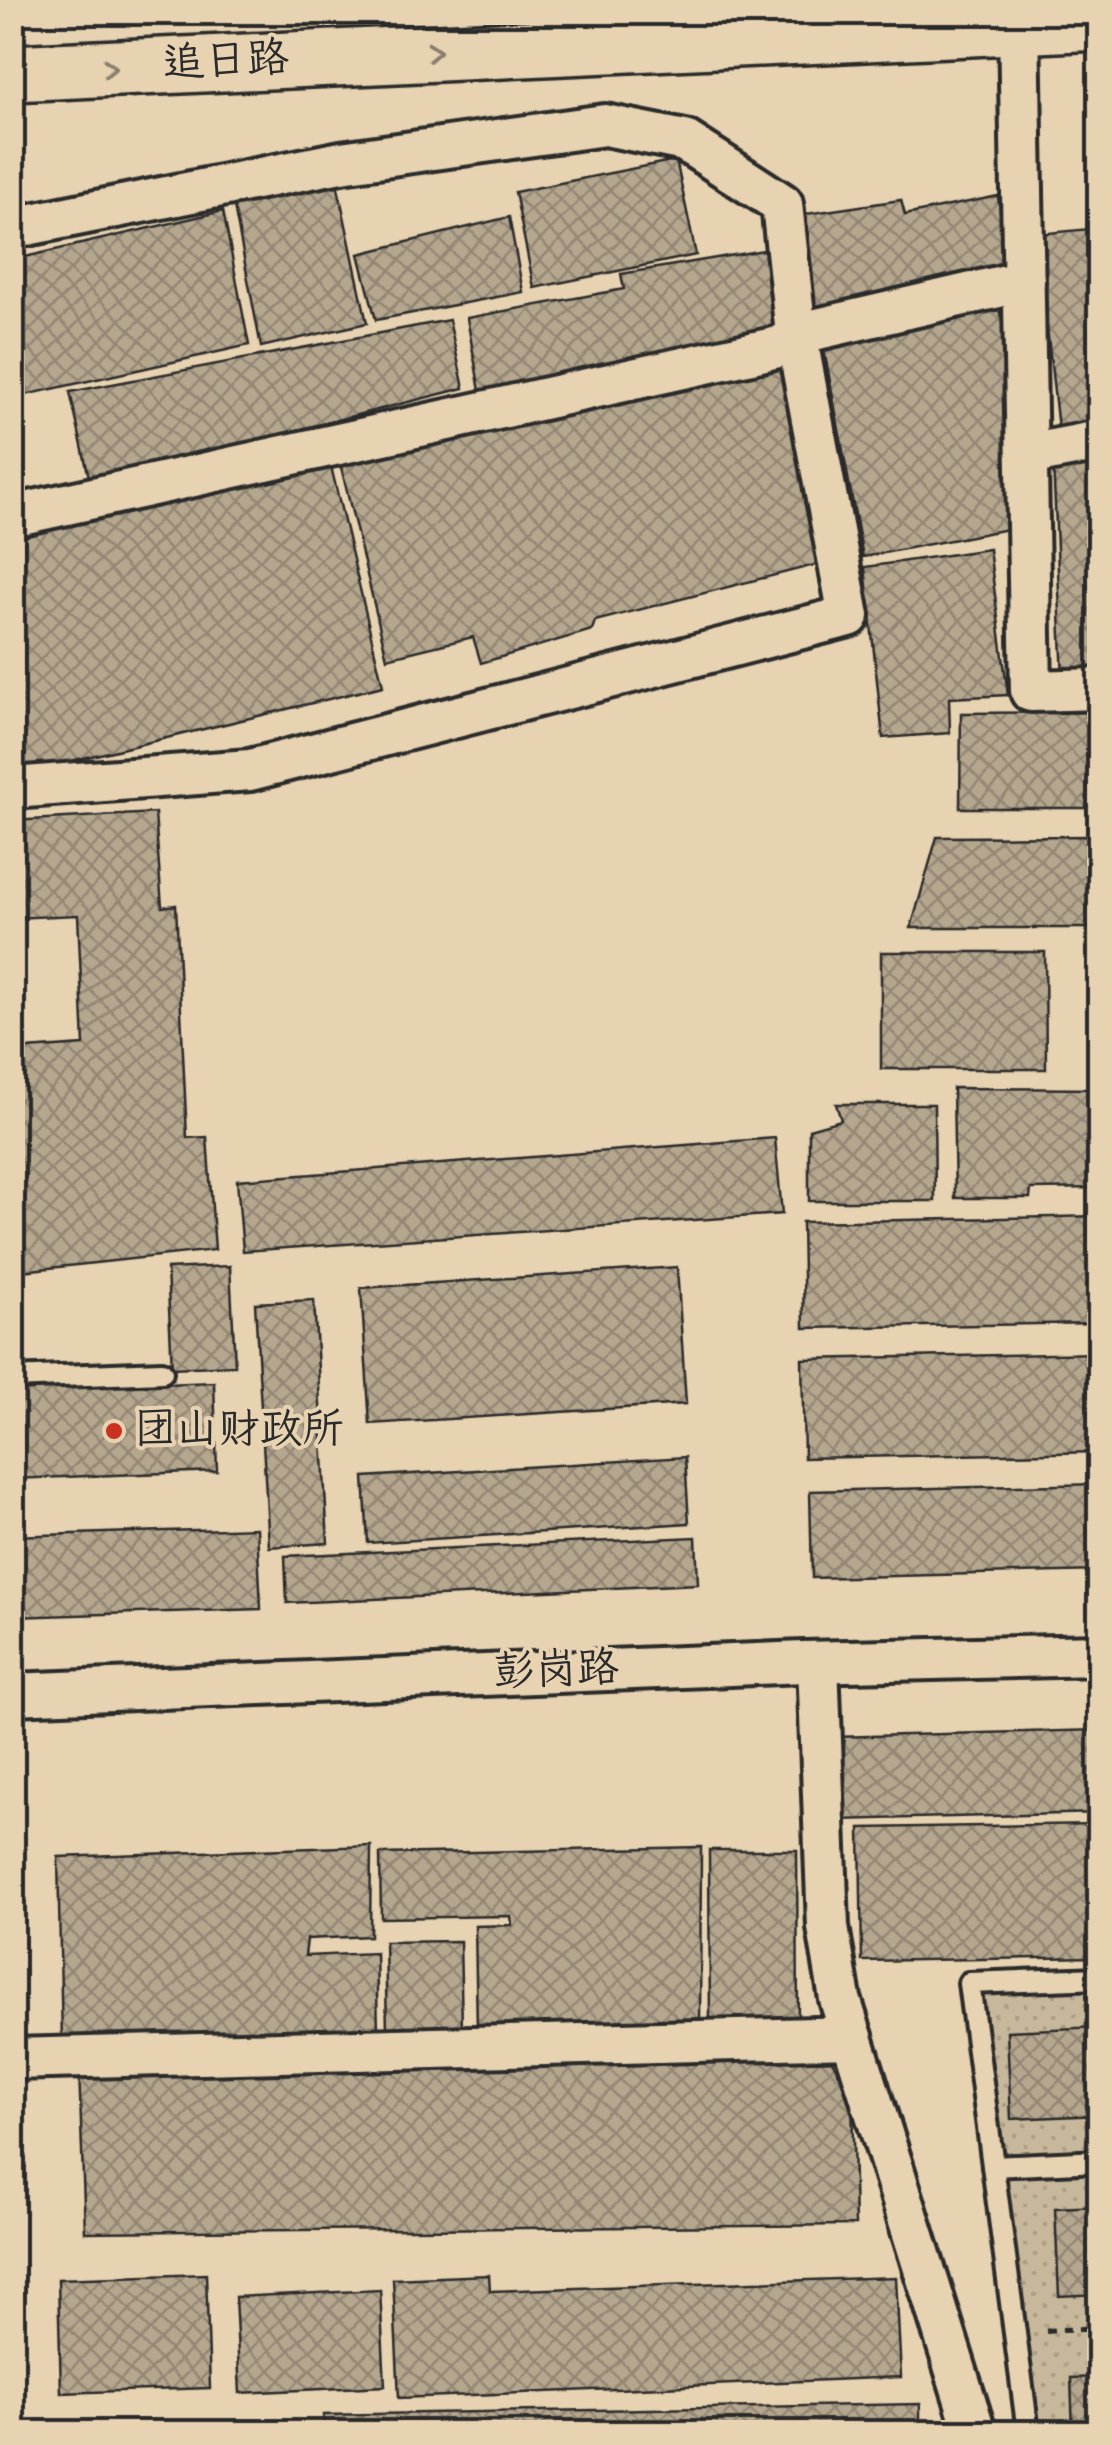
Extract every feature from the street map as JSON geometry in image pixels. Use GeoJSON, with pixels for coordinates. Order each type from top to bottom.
{"type":"FeatureCollection","features":[{"type":"Feature","properties":{"kind":"main road","name":"追日路"},"geometry":{"type":"LineString","coordinates":[[12,73],[1100,22]]}},
{"type":"Feature","properties":{"kind":"street"},"geometry":{"type":"LineString","coordinates":[[1019,24],[1032,691],[1100,689]]}},
{"type":"Feature","properties":{"kind":"street"},"geometry":{"type":"LineString","coordinates":[[12,228],[341,162],[605,125],[685,140],[782,204],[796,334],[849,616],[250,770],[12,788]]}},
{"type":"Feature","properties":{"kind":"street"},"geometry":{"type":"LineString","coordinates":[[12,516],[783,346],[796,334],[1024,281]]}},
{"type":"Feature","properties":{"kind":"street"},"geometry":{"type":"LineString","coordinates":[[1027,454],[1100,441]]}},
{"type":"Feature","properties":{"kind":"street","name":"彭岗路"},"geometry":{"type":"LineString","coordinates":[[12,1694],[818,1662],[1100,1655]]}},
{"type":"Feature","properties":{"kind":"street"},"geometry":{"type":"LineString","coordinates":[[818,1662],[828,1926],[840,1999],[975,2432]]}},
{"type":"Feature","properties":{"kind":"street"},"geometry":{"type":"LineString","coordinates":[[12,2059],[852,2037]]}},
{"type":"Feature","properties":{"kind":"lane"},"geometry":{"type":"LineString","coordinates":[[12,1378],[162,1372]]}},
{"type":"Feature","properties":{"kind":"lane"},"geometry":{"type":"LineString","coordinates":[[1028,2432],[969,1983],[1100,1978]]}},
{"type":"Feature","properties":{"kind":"lane"},"geometry":{"type":"LineString","coordinates":[[993,2166],[1100,2161]]}},
{"type":"Feature","properties":{"kind":"path"},"geometry":{"type":"LineString","coordinates":[[1014,2332],[1100,2328]]}},
{"type":"Feature","properties":{"kind":"shaded area"},"geometry":{"type":"Polygon","coordinates":[[[1099,1978],[1099,2432],[1028,2432],[969,1983],[1099,1978]]]}},
{"type":"Feature","properties":{"kind":"building"},"geometry":{"type":"Polygon","coordinates":[[[676,160],[696,255],[534,288],[515,192],[676,160]]]}},
{"type":"Feature","properties":{"kind":"building"},"geometry":{"type":"Polygon","coordinates":[[[334,169],[367,323],[261,347],[231,191],[334,169]]]}},
{"type":"Feature","properties":{"kind":"building"},"geometry":{"type":"Polygon","coordinates":[[[998,196],[1009,281],[812,309],[799,215],[901,200],[905,215],[998,196]]]}},
{"type":"Feature","properties":{"kind":"building"},"geometry":{"type":"Polygon","coordinates":[[[223,211],[249,345],[12,398],[12,260],[223,211]]]}},
{"type":"Feature","properties":{"kind":"building"},"geometry":{"type":"Polygon","coordinates":[[[509,217],[523,292],[376,320],[359,254],[509,217]]]}},
{"type":"Feature","properties":{"kind":"building"},"geometry":{"type":"Polygon","coordinates":[[[1100,228],[1100,423],[1058,429],[1037,234],[1100,228]]]}},
{"type":"Feature","properties":{"kind":"building"},"geometry":{"type":"Polygon","coordinates":[[[770,249],[781,334],[480,391],[467,318],[624,289],[621,274],[770,249]]]}},
{"type":"Feature","properties":{"kind":"building"},"geometry":{"type":"Polygon","coordinates":[[[996,298],[1022,397],[1013,528],[863,557],[822,339],[996,298]]]}},
{"type":"Feature","properties":{"kind":"building"},"geometry":{"type":"Polygon","coordinates":[[[449,320],[464,388],[90,482],[70,392],[449,320]]]}},
{"type":"Feature","properties":{"kind":"building"},"geometry":{"type":"Polygon","coordinates":[[[796,353],[834,560],[595,621],[592,630],[481,663],[473,637],[387,658],[336,446],[796,353]]]}},
{"type":"Feature","properties":{"kind":"building"},"geometry":{"type":"Polygon","coordinates":[[[12,416],[29,512],[12,515],[12,416]]]}},
{"type":"Feature","properties":{"kind":"building"},"geometry":{"type":"Polygon","coordinates":[[[1100,456],[1100,674],[1063,679],[1053,461],[1100,456]]]}},
{"type":"Feature","properties":{"kind":"building"},"geometry":{"type":"Polygon","coordinates":[[[329,458],[383,686],[25,772],[12,720],[12,651],[17,650],[12,634],[12,533],[329,458]]]}},
{"type":"Feature","properties":{"kind":"building"},"geometry":{"type":"Polygon","coordinates":[[[989,549],[1008,695],[949,698],[950,733],[883,738],[865,567],[989,549]]]}},
{"type":"Feature","properties":{"kind":"building"},"geometry":{"type":"Polygon","coordinates":[[[1100,712],[1100,808],[960,808],[961,713],[1100,712]]]}},
{"type":"Feature","properties":{"kind":"building"},"geometry":{"type":"Polygon","coordinates":[[[155,813],[162,907],[176,905],[187,1138],[207,1137],[215,1250],[12,1272],[12,1050],[84,1045],[78,915],[12,918],[12,821],[155,813]]]}},
{"type":"Feature","properties":{"kind":"building"},"geometry":{"type":"Polygon","coordinates":[[[1100,836],[1100,928],[911,928],[937,837],[1100,836]]]}},
{"type":"Feature","properties":{"kind":"building"},"geometry":{"type":"Polygon","coordinates":[[[881,952],[1045,952],[1046,1069],[881,1069],[881,952]]]}},
{"type":"Feature","properties":{"kind":"building"},"geometry":{"type":"Polygon","coordinates":[[[953,1088],[1100,1089],[1100,1188],[1031,1189],[1030,1198],[955,1198],[953,1088]]]}},
{"type":"Feature","properties":{"kind":"building"},"geometry":{"type":"Polygon","coordinates":[[[836,1104],[934,1104],[935,1201],[809,1201],[809,1129],[841,1120],[836,1104]]]}},
{"type":"Feature","properties":{"kind":"building"},"geometry":{"type":"Polygon","coordinates":[[[775,1138],[782,1214],[243,1251],[237,1180],[775,1138]]]}},
{"type":"Feature","properties":{"kind":"building"},"geometry":{"type":"Polygon","coordinates":[[[1100,1216],[1100,1323],[804,1328],[802,1222],[1100,1216]]]}},
{"type":"Feature","properties":{"kind":"building"},"geometry":{"type":"Polygon","coordinates":[[[230,1266],[235,1365],[172,1368],[167,1269],[230,1266]]]}},
{"type":"Feature","properties":{"kind":"building"},"geometry":{"type":"Polygon","coordinates":[[[677,1267],[686,1404],[370,1424],[361,1288],[677,1267]]]}},
{"type":"Feature","properties":{"kind":"building"},"geometry":{"type":"Polygon","coordinates":[[[314,1300],[328,1543],[269,1547],[255,1303],[314,1300]]]}},
{"type":"Feature","properties":{"kind":"building"},"geometry":{"type":"Polygon","coordinates":[[[1100,1353],[1100,1452],[804,1458],[802,1359],[1100,1353]]]}},
{"type":"Feature","properties":{"kind":"building","name":"团山财政所"},"geometry":{"type":"Polygon","coordinates":[[[214,1382],[217,1471],[12,1479],[12,1390],[214,1382]]]}},
{"type":"Feature","properties":{"kind":"building"},"geometry":{"type":"Polygon","coordinates":[[[685,1457],[689,1523],[368,1543],[364,1477],[685,1457]]]}},
{"type":"Feature","properties":{"kind":"building"},"geometry":{"type":"Polygon","coordinates":[[[1100,1484],[1100,1571],[812,1578],[810,1491],[1100,1484]]]}},
{"type":"Feature","properties":{"kind":"building"},"geometry":{"type":"Polygon","coordinates":[[[257,1528],[261,1609],[12,1617],[12,1536],[257,1528]]]}},
{"type":"Feature","properties":{"kind":"building"},"geometry":{"type":"Polygon","coordinates":[[[696,1537],[698,1584],[287,1603],[285,1556],[696,1537]]]}},
{"type":"Feature","properties":{"kind":"building"},"geometry":{"type":"Polygon","coordinates":[[[1100,1730],[1100,1813],[836,1820],[833,1737],[1100,1730]]]}},
{"type":"Feature","properties":{"kind":"building"},"geometry":{"type":"Polygon","coordinates":[[[1100,1824],[1100,1957],[862,1961],[860,1828],[1100,1824]]]}},
{"type":"Feature","properties":{"kind":"building"},"geometry":{"type":"Polygon","coordinates":[[[371,1846],[370,1936],[307,1939],[305,1956],[376,1953],[378,2031],[62,2041],[58,1857],[371,1846]]]}},
{"type":"Feature","properties":{"kind":"building"},"geometry":{"type":"Polygon","coordinates":[[[701,1847],[700,2024],[477,2030],[475,1926],[512,1925],[511,1916],[381,1918],[380,1854],[701,1847]]]}},
{"type":"Feature","properties":{"kind":"building"},"geometry":{"type":"Polygon","coordinates":[[[709,1850],[797,1850],[798,2025],[710,2026],[709,1850]]]}},
{"type":"Feature","properties":{"kind":"building"},"geometry":{"type":"Polygon","coordinates":[[[460,1941],[462,2028],[387,2030],[385,1942],[460,1941]]]}},
{"type":"Feature","properties":{"kind":"building"},"geometry":{"type":"Polygon","coordinates":[[[1100,2027],[1100,2115],[1011,2119],[1007,2031],[1100,2027]]]}},
{"type":"Feature","properties":{"kind":"building"},"geometry":{"type":"Polygon","coordinates":[[[830,2057],[852,2097],[855,2225],[85,2232],[79,2069],[830,2057]]]}},
{"type":"Feature","properties":{"kind":"building"},"geometry":{"type":"Polygon","coordinates":[[[1100,2206],[1100,2294],[1059,2296],[1055,2208],[1100,2206]]]}},
{"type":"Feature","properties":{"kind":"building"},"geometry":{"type":"Polygon","coordinates":[[[206,2274],[210,2388],[61,2393],[58,2279],[206,2274]]]}},
{"type":"Feature","properties":{"kind":"building"},"geometry":{"type":"Polygon","coordinates":[[[489,2275],[490,2291],[896,2277],[901,2377],[399,2398],[393,2279],[489,2275]]]}},
{"type":"Feature","properties":{"kind":"building"},"geometry":{"type":"Polygon","coordinates":[[[380,2290],[385,2386],[240,2393],[235,2297],[380,2290]]]}},
{"type":"Feature","properties":{"kind":"building"},"geometry":{"type":"Polygon","coordinates":[[[1100,2377],[1100,2432],[1073,2432],[1071,2378],[1100,2377]]]}},
{"type":"Feature","properties":{"kind":"building"},"geometry":{"type":"Polygon","coordinates":[[[920,2404],[920,2432],[324,2432],[323,2415],[920,2404]]]}},
{"type":"Feature","properties":{"kind":"place","name":"团山财政所"},"geometry":{"type":"Point","coordinates":[114,1431]}}]}
